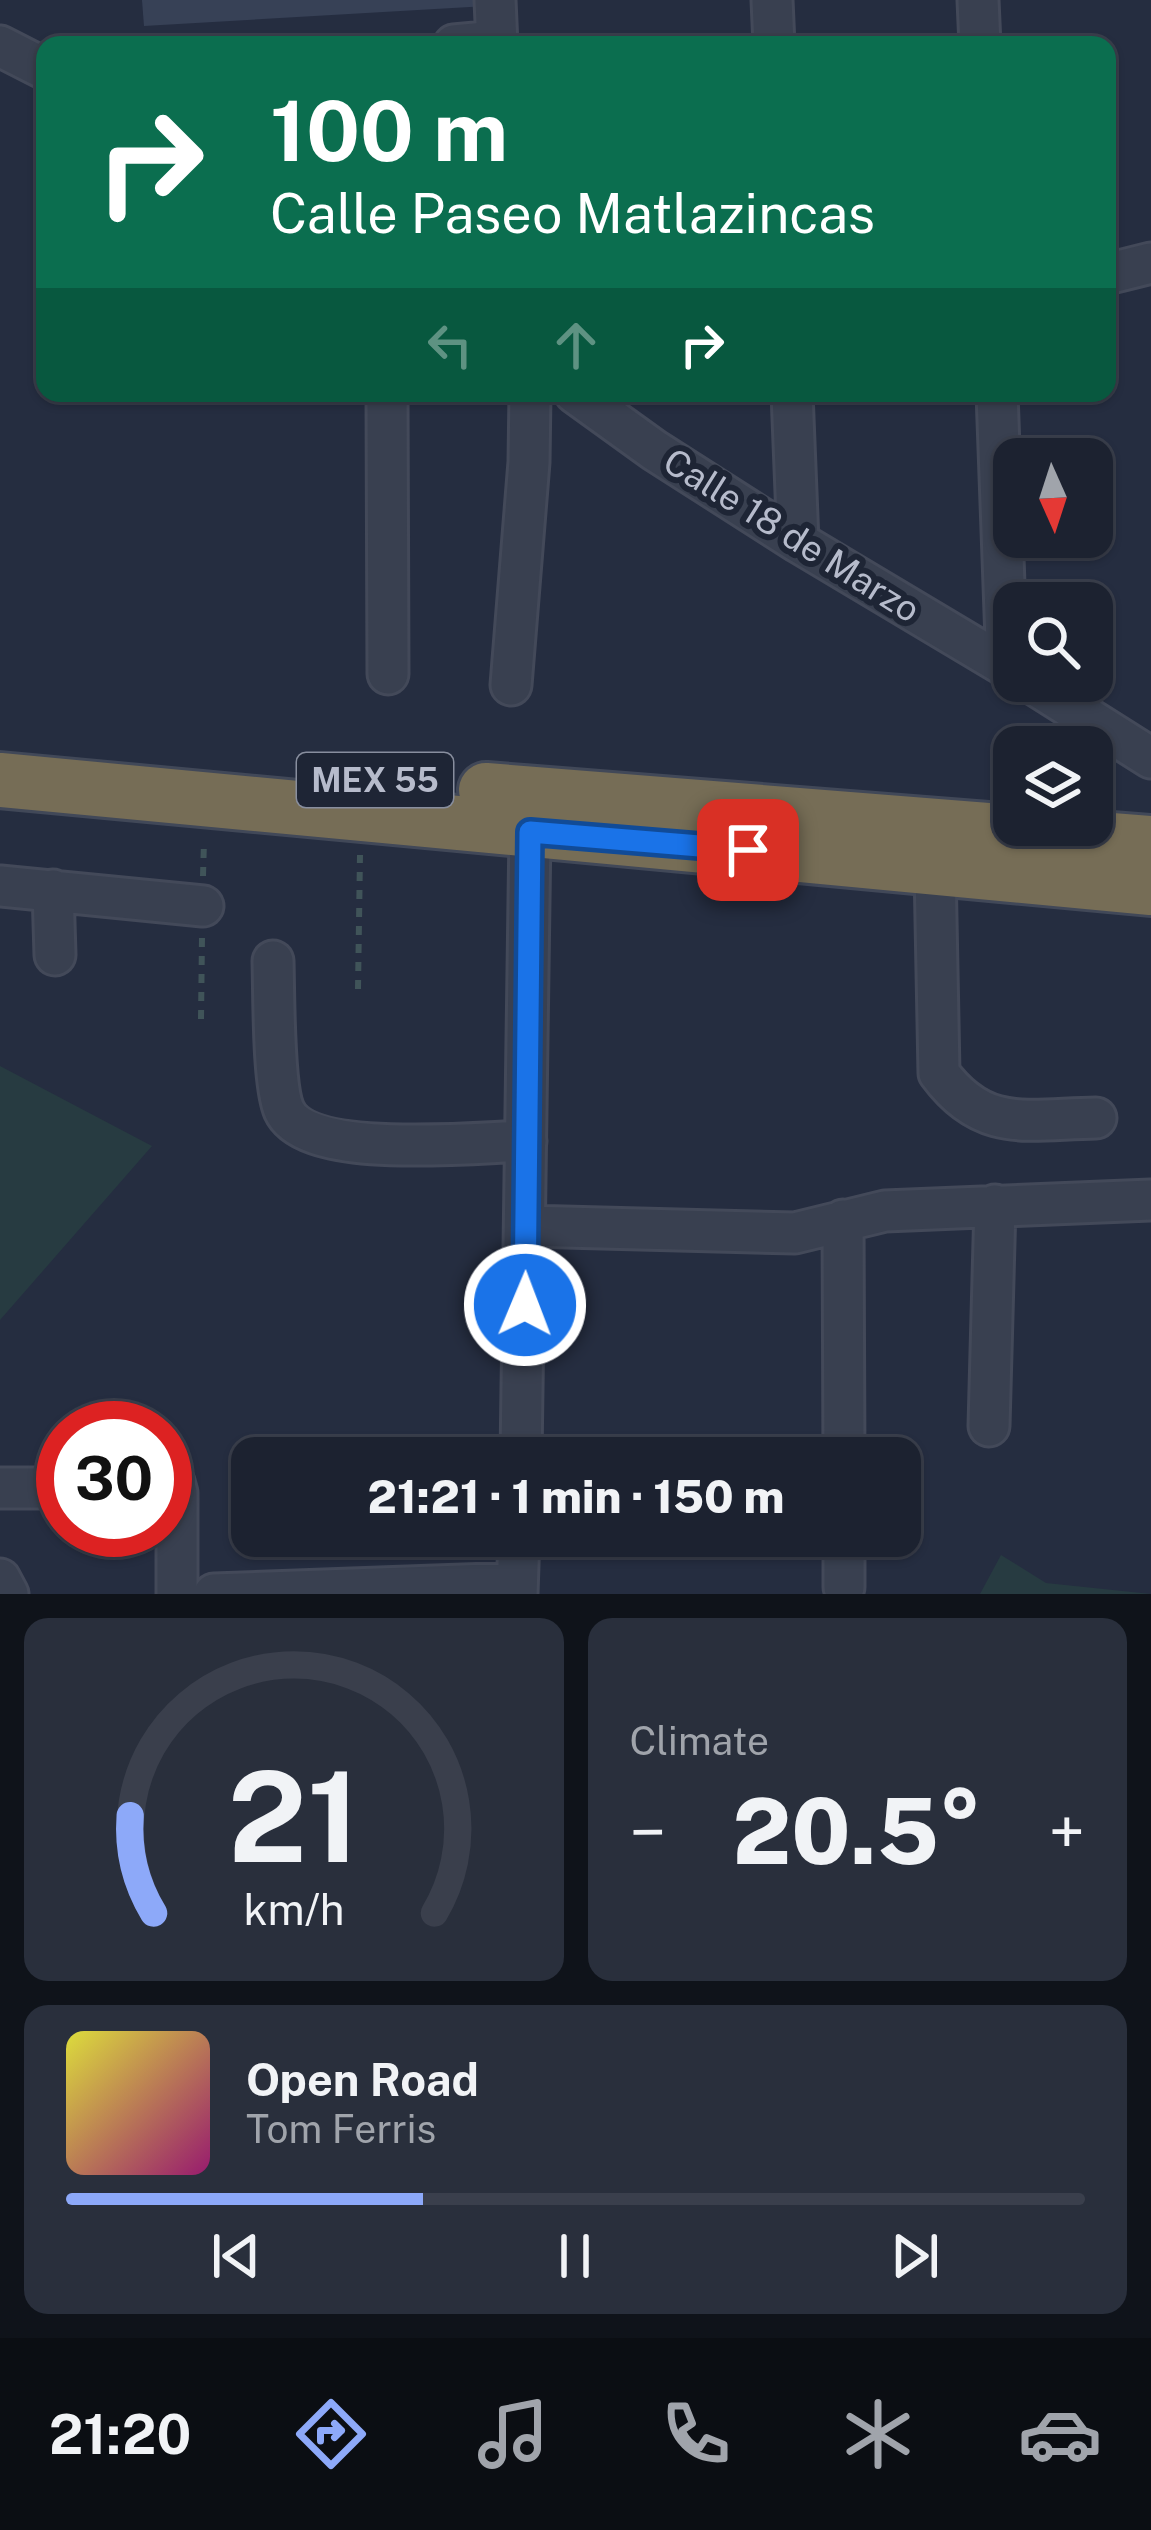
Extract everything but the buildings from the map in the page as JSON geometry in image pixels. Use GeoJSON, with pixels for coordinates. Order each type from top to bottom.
{"type":"FeatureCollection","features":[{"type":"Feature","properties":{"kind":"highway","name":"MEX 55"},"geometry":{"type":"LineString","coordinates":[[0,745],[517,793],[1151,843]]}},
{"type":"Feature","properties":{"kind":"highway","name":"MEX 55"},"geometry":{"type":"LineString","coordinates":[[0,780],[1151,888]]}},
{"type":"Feature","properties":{"kind":"street"},"geometry":{"type":"LineString","coordinates":[[495,0],[497,36]]}},
{"type":"Feature","properties":{"kind":"street"},"geometry":{"type":"LineString","coordinates":[[772,0],[774,36]]}},
{"type":"Feature","properties":{"kind":"street"},"geometry":{"type":"LineString","coordinates":[[977,0],[979,36]]}},
{"type":"Feature","properties":{"kind":"street"},"geometry":{"type":"LineString","coordinates":[[0,46],[36,64]]}},
{"type":"Feature","properties":{"kind":"street"},"geometry":{"type":"LineString","coordinates":[[1116,272],[1151,263]]}},
{"type":"Feature","properties":{"kind":"street"},"geometry":{"type":"LineString","coordinates":[[387,402],[388,674]]}},
{"type":"Feature","properties":{"kind":"street"},"geometry":{"type":"LineString","coordinates":[[511,685],[530,402]]}},
{"type":"Feature","properties":{"kind":"street","name":"Calle 18 de Marzo"},"geometry":{"type":"LineString","coordinates":[[587,402],[798,542],[993,659]]}},
{"type":"Feature","properties":{"kind":"street"},"geometry":{"type":"LineString","coordinates":[[792,402],[798,542]]}},
{"type":"Feature","properties":{"kind":"street"},"geometry":{"type":"LineString","coordinates":[[999,402],[1011,582]]}},
{"type":"Feature","properties":{"kind":"street","name":"Calle 18 de Marzo"},"geometry":{"type":"LineString","coordinates":[[1063,702],[1151,758]]}},
{"type":"Feature","properties":{"kind":"street"},"geometry":{"type":"LineString","coordinates":[[521,1437],[530,832]]}},
{"type":"Feature","properties":{"kind":"street"},"geometry":{"type":"LineString","coordinates":[[935,868],[939,1073],[958,1099],[981,1113],[1009,1120],[1096,1118]]}},
{"type":"Feature","properties":{"kind":"street"},"geometry":{"type":"LineString","coordinates":[[0,886],[202,906]]}},
{"type":"Feature","properties":{"kind":"street"},"geometry":{"type":"LineString","coordinates":[[53,890],[55,955]]}},
{"type":"Feature","properties":{"kind":"street"},"geometry":{"type":"LineString","coordinates":[[272,961],[281,1097],[292,1121],[318,1136],[353,1142],[526,1141]]}},
{"type":"Feature","properties":{"kind":"street"},"geometry":{"type":"LineString","coordinates":[[526,1226],[795,1233],[885,1211],[1151,1200]]}},
{"type":"Feature","properties":{"kind":"street"},"geometry":{"type":"LineString","coordinates":[[989,1426],[995,1205]]}},
{"type":"Feature","properties":{"kind":"street"},"geometry":{"type":"LineString","coordinates":[[843,1220],[844,1437]]}},
{"type":"Feature","properties":{"kind":"street"},"geometry":{"type":"LineString","coordinates":[[0,1488],[36,1488]]}},
{"type":"Feature","properties":{"kind":"street"},"geometry":{"type":"LineString","coordinates":[[175,1557],[177,1594]]}},
{"type":"Feature","properties":{"kind":"street"},"geometry":{"type":"LineString","coordinates":[[214,1594],[517,1589],[518,1557]]}},
{"type":"Feature","properties":{"kind":"street"},"geometry":{"type":"LineString","coordinates":[[844,1557],[844,1587]]}},
{"type":"Feature","properties":{"kind":"street"},"geometry":{"type":"LineString","coordinates":[[0,1579],[8,1594]]}},
{"type":"Feature","properties":{"kind":"path"},"geometry":{"type":"LineString","coordinates":[[358,989],[361,814]]}},
{"type":"Feature","properties":{"kind":"shaded area"},"geometry":{"type":"Polygon","coordinates":[[[0,1066],[152,1146],[0,1320],[0,1066]]]}},
{"type":"Feature","properties":{"kind":"shaded area"},"geometry":{"type":"Polygon","coordinates":[[[1001,1555],[1046,1583],[1151,1594],[980,1594],[1001,1555]]]}},
{"type":"Feature","properties":{"kind":"route"},"geometry":{"type":"LineString","coordinates":[[525,1305],[530,832],[748,850]]}}]}
